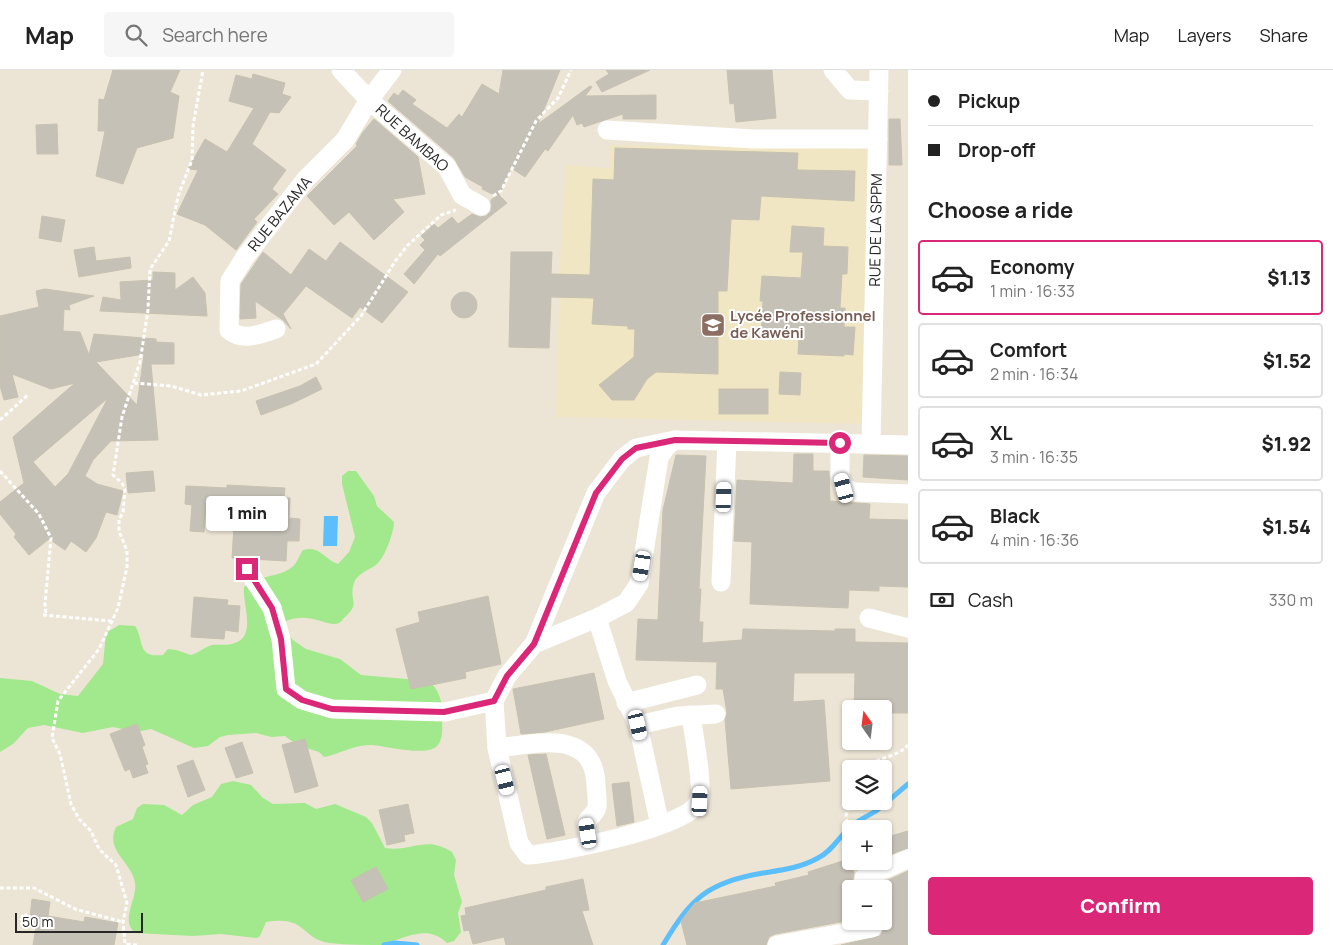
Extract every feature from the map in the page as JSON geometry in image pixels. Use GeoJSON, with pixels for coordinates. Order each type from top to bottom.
{"type":"FeatureCollection","features":[{"type":"Feature","properties":{"kind":"street","name":"RUE BAMBAO"},"geometry":{"type":"LineString","coordinates":[[341,70],[369,100],[447,168],[462,195],[481,206]]}},
{"type":"Feature","properties":{"kind":"street","name":"RUE BAZAMA"},"geometry":{"type":"LineString","coordinates":[[276,329],[249,337],[235,336],[228,330],[230,281],[245,257],[305,180],[345,140],[369,100],[392,70]]}},
{"type":"Feature","properties":{"kind":"street"},"geometry":{"type":"LineString","coordinates":[[833,70],[850,90],[879,91]]}},
{"type":"Feature","properties":{"kind":"street","name":"RUE DE LA SPPM"},"geometry":{"type":"LineString","coordinates":[[871,444],[879,70]]}},
{"type":"Feature","properties":{"kind":"street"},"geometry":{"type":"LineString","coordinates":[[607,130],[753,139],[878,139]]}},
{"type":"Feature","properties":{"kind":"street"},"geometry":{"type":"LineString","coordinates":[[691,715],[700,785],[700,801],[694,810],[684,816],[645,831],[589,843],[550,854],[528,855],[519,843],[497,748],[494,701],[507,676],[534,644],[596,493],[622,459],[636,448],[675,440],[908,445]]}},
{"type":"Feature","properties":{"kind":"street"},"geometry":{"type":"LineString","coordinates":[[534,644],[597,618],[626,603],[639,584],[659,458],[666,447],[675,440]]}},
{"type":"Feature","properties":{"kind":"street"},"geometry":{"type":"LineString","coordinates":[[721,582],[727,441]]}},
{"type":"Feature","properties":{"kind":"street"},"geometry":{"type":"LineString","coordinates":[[840,443],[840,476],[844,488],[855,492],[908,494]]}},
{"type":"Feature","properties":{"kind":"street"},"geometry":{"type":"LineString","coordinates":[[247,569],[272,608],[281,639],[286,689],[302,700],[332,709],[444,712],[494,701]]}},
{"type":"Feature","properties":{"kind":"street"},"geometry":{"type":"LineString","coordinates":[[597,618],[617,681],[638,725],[660,825]]}},
{"type":"Feature","properties":{"kind":"street"},"geometry":{"type":"LineString","coordinates":[[869,618],[908,628]]}},
{"type":"Feature","properties":{"kind":"street"},"geometry":{"type":"LineString","coordinates":[[626,703],[697,685]]}},
{"type":"Feature","properties":{"kind":"street"},"geometry":{"type":"LineString","coordinates":[[638,725],[691,715],[716,714]]}},
{"type":"Feature","properties":{"kind":"street"},"geometry":{"type":"LineString","coordinates":[[497,748],[547,742],[568,744],[584,752],[595,769],[597,807],[586,823],[589,843]]}},
{"type":"Feature","properties":{"kind":"street"},"geometry":{"type":"LineString","coordinates":[[892,867],[908,859]]}},
{"type":"Feature","properties":{"kind":"street"},"geometry":{"type":"LineString","coordinates":[[892,869],[908,878]]}},
{"type":"Feature","properties":{"kind":"street"},"geometry":{"type":"LineString","coordinates":[[869,880],[887,870]]}},
{"type":"Feature","properties":{"kind":"street"},"geometry":{"type":"LineString","coordinates":[[777,945],[873,931]]}},
{"type":"Feature","properties":{"kind":"path"},"geometry":{"type":"LineString","coordinates":[[137,945],[125,944],[122,922],[127,903],[116,865],[99,849],[91,831],[79,819],[71,804],[60,754],[52,738],[58,701],[99,649],[118,608],[126,567],[127,551],[120,531],[119,520],[123,512],[126,490],[122,483],[113,475],[122,417],[140,362],[148,310],[150,269],[169,240],[178,196],[192,160],[193,126],[203,70]]}},
{"type":"Feature","properties":{"kind":"path"},"geometry":{"type":"LineString","coordinates":[[134,383],[171,386],[201,395],[241,391],[316,364],[362,316],[396,260],[408,245],[441,215],[481,206],[501,191],[536,121],[558,98],[571,70]]}},
{"type":"Feature","properties":{"kind":"path"},"geometry":{"type":"LineString","coordinates":[[0,420],[29,394]]}},
{"type":"Feature","properties":{"kind":"path"},"geometry":{"type":"LineString","coordinates":[[0,471],[39,514],[51,538],[45,615],[106,622],[112,621]]}},
{"type":"Feature","properties":{"kind":"path"},"geometry":{"type":"LineString","coordinates":[[877,760],[893,754],[908,745]]}},
{"type":"Feature","properties":{"kind":"path"},"geometry":{"type":"LineString","coordinates":[[0,888],[34,888],[76,909],[122,922]]}},
{"type":"Feature","properties":{"kind":"shaded area","name":"Lycée Professionnel de Kawéni"},"geometry":{"type":"Polygon","coordinates":[[[610,145],[871,149],[866,424],[556,417],[561,233],[566,165],[609,168],[610,145]]]}},
{"type":"Feature","properties":{"kind":"green space"},"geometry":{"type":"Polygon","coordinates":[[[348,471],[356,471],[374,496],[377,506],[394,522],[388,544],[380,561],[361,574],[354,583],[352,608],[339,623],[295,618],[286,621],[283,628],[293,640],[306,649],[340,659],[361,675],[429,681],[438,692],[442,706],[442,736],[437,746],[425,751],[416,751],[366,745],[324,757],[319,752],[297,745],[285,736],[271,737],[256,733],[228,735],[220,737],[208,746],[194,748],[151,729],[136,732],[113,727],[83,733],[44,725],[28,728],[13,744],[0,752],[0,678],[32,681],[60,694],[78,696],[103,664],[106,633],[119,625],[135,626],[145,651],[154,655],[163,655],[168,649],[191,655],[212,645],[232,644],[242,639],[247,626],[244,587],[257,580],[284,572],[295,564],[303,550],[314,549],[338,564],[349,552],[355,537],[342,484],[342,476],[348,471]]]}},
{"type":"Feature","properties":{"kind":"green space"},"geometry":{"type":"Polygon","coordinates":[[[233,781],[251,785],[263,798],[273,804],[305,803],[316,809],[335,804],[366,817],[372,823],[385,848],[395,849],[426,844],[443,847],[452,852],[456,860],[454,875],[462,902],[458,913],[461,932],[454,941],[447,943],[433,934],[426,933],[404,937],[389,942],[387,945],[329,943],[313,937],[296,924],[279,921],[266,922],[260,936],[257,938],[221,934],[193,936],[135,933],[129,923],[129,913],[135,890],[135,881],[114,844],[113,836],[116,827],[133,819],[137,808],[143,804],[164,805],[182,815],[193,805],[212,797],[221,784],[233,781]]]}},
{"type":"Feature","properties":{"kind":"water"},"geometry":{"type":"Polygon","coordinates":[[[324,516],[338,516],[337,546],[323,546],[324,516]]]}},
{"type":"Feature","properties":{"kind":"building"},"geometry":{"type":"Polygon","coordinates":[[[113,70],[180,70],[170,92],[179,96],[173,138],[137,148],[123,184],[96,176],[105,131],[98,131],[99,99],[104,100],[113,70]]]}},
{"type":"Feature","properties":{"kind":"building"},"geometry":{"type":"Polygon","coordinates":[[[503,70],[560,70],[538,124],[590,86],[592,87],[585,96],[656,95],[656,119],[623,119],[623,114],[584,127],[582,123],[577,125],[573,115],[548,151],[545,149],[525,177],[511,168],[499,195],[507,203],[440,256],[438,254],[414,284],[404,274],[425,250],[420,245],[425,240],[421,236],[434,224],[438,228],[452,217],[458,224],[472,214],[480,217],[486,216],[491,211],[491,200],[496,196],[465,177],[454,158],[388,101],[394,93],[398,96],[403,90],[416,100],[412,104],[447,128],[459,114],[462,117],[482,84],[499,94],[503,70]]]}},
{"type":"Feature","properties":{"kind":"building"},"geometry":{"type":"Polygon","coordinates":[[[606,70],[650,70],[602,92],[596,82],[609,74],[606,70]]]}},
{"type":"Feature","properties":{"kind":"building"},"geometry":{"type":"Polygon","coordinates":[[[727,70],[772,70],[776,118],[736,122],[734,103],[730,104],[727,70]]]}},
{"type":"Feature","properties":{"kind":"building"},"geometry":{"type":"Polygon","coordinates":[[[253,74],[285,83],[282,94],[291,97],[279,113],[270,112],[252,144],[286,170],[272,189],[278,194],[254,219],[257,222],[236,250],[205,225],[177,214],[198,170],[188,169],[205,139],[227,152],[254,108],[229,101],[236,75],[252,79],[253,74]]]}},
{"type":"Feature","properties":{"kind":"building"},"geometry":{"type":"Polygon","coordinates":[[[374,119],[418,157],[425,194],[393,199],[404,212],[374,240],[349,212],[334,225],[307,196],[357,146],[356,144],[363,132],[374,119]]]}},
{"type":"Feature","properties":{"kind":"building"},"geometry":{"type":"Polygon","coordinates":[[[889,119],[900,119],[902,165],[889,165],[889,119]]]}},
{"type":"Feature","properties":{"kind":"building"},"geometry":{"type":"Polygon","coordinates":[[[57,124],[58,154],[37,154],[36,125],[57,124]]]}},
{"type":"Feature","properties":{"kind":"building"},"geometry":{"type":"Polygon","coordinates":[[[615,148],[798,153],[797,170],[855,171],[854,201],[761,196],[759,220],[731,219],[727,291],[718,291],[718,374],[656,372],[647,379],[634,400],[612,400],[599,385],[634,357],[635,329],[628,329],[628,326],[592,324],[594,298],[551,297],[549,348],[509,347],[511,252],[552,252],[551,274],[590,275],[593,179],[614,180],[615,148]]]}},
{"type":"Feature","properties":{"kind":"building"},"geometry":{"type":"Polygon","coordinates":[[[42,216],[65,220],[61,242],[39,238],[42,216]]]}},
{"type":"Feature","properties":{"kind":"building"},"geometry":{"type":"Polygon","coordinates":[[[792,226],[824,228],[823,246],[848,247],[847,274],[842,274],[840,308],[845,308],[844,327],[855,327],[853,355],[798,354],[799,336],[761,333],[763,301],[760,301],[762,276],[801,278],[803,252],[790,252],[792,226]]]}},
{"type":"Feature","properties":{"kind":"building"},"geometry":{"type":"Polygon","coordinates":[[[340,242],[408,292],[382,323],[360,307],[352,318],[306,286],[283,314],[291,329],[283,320],[255,301],[256,318],[240,319],[241,284],[263,252],[291,275],[309,249],[326,261],[340,242]]]}},
{"type":"Feature","properties":{"kind":"building"},"geometry":{"type":"Polygon","coordinates":[[[94,247],[96,261],[130,257],[131,268],[79,277],[74,250],[94,247]]]}},
{"type":"Feature","properties":{"kind":"building"},"geometry":{"type":"Polygon","coordinates":[[[153,272],[175,273],[175,290],[193,277],[205,293],[207,316],[100,311],[103,297],[121,300],[120,282],[153,280],[153,272]]]}},
{"type":"Feature","properties":{"kind":"building"},"geometry":{"type":"Polygon","coordinates":[[[45,289],[94,296],[69,305],[70,310],[64,309],[63,331],[80,332],[89,355],[94,334],[156,339],[156,342],[174,343],[174,364],[151,364],[158,440],[111,441],[93,460],[85,476],[97,484],[123,491],[117,515],[106,512],[96,538],[86,552],[71,541],[65,550],[49,539],[29,555],[14,537],[16,534],[0,514],[0,502],[24,483],[13,437],[75,383],[51,389],[12,374],[18,397],[4,400],[0,386],[0,316],[39,307],[36,291],[45,289]],[[144,354],[96,362],[137,405],[144,354]],[[108,398],[33,462],[55,487],[68,474],[108,398]]]}},
{"type":"Feature","properties":{"kind":"building"},"geometry":{"type":"Polygon","coordinates":[[[464,292],[473,296],[477,305],[473,314],[464,318],[455,314],[451,305],[455,296],[464,292]]]}},
{"type":"Feature","properties":{"kind":"building"},"geometry":{"type":"Polygon","coordinates":[[[780,372],[801,373],[800,395],[779,394],[780,372]]]}},
{"type":"Feature","properties":{"kind":"building"},"geometry":{"type":"Polygon","coordinates":[[[316,377],[322,389],[291,404],[261,415],[256,401],[300,386],[316,377]]]}},
{"type":"Feature","properties":{"kind":"building"},"geometry":{"type":"Polygon","coordinates":[[[719,389],[768,389],[768,414],[719,414],[719,389]]]}},
{"type":"Feature","properties":{"kind":"building"},"geometry":{"type":"Polygon","coordinates":[[[794,454],[813,454],[813,471],[829,471],[830,501],[870,504],[869,519],[908,520],[908,587],[879,586],[879,591],[849,590],[848,608],[750,604],[752,542],[734,541],[737,480],[793,483],[794,454]]]}},
{"type":"Feature","properties":{"kind":"building"},"geometry":{"type":"Polygon","coordinates":[[[676,455],[706,456],[699,589],[701,589],[699,622],[703,622],[702,643],[742,640],[743,629],[835,631],[835,629],[855,629],[855,642],[908,643],[908,713],[892,713],[892,700],[854,700],[855,673],[794,673],[793,702],[824,700],[830,781],[731,789],[725,720],[727,713],[723,689],[716,689],[717,662],[636,660],[638,619],[658,620],[663,510],[676,455]]]}},
{"type":"Feature","properties":{"kind":"building"},"geometry":{"type":"Polygon","coordinates":[[[864,455],[908,456],[908,480],[863,477],[864,455]]]}},
{"type":"Feature","properties":{"kind":"building"},"geometry":{"type":"Polygon","coordinates":[[[153,471],[155,491],[128,493],[126,473],[153,471]]]}},
{"type":"Feature","properties":{"kind":"building"},"geometry":{"type":"Polygon","coordinates":[[[227,485],[285,488],[284,498],[290,498],[289,518],[300,519],[299,541],[287,541],[286,561],[232,558],[235,508],[206,506],[204,532],[190,531],[192,505],[185,504],[186,486],[227,488],[227,485]]]}},
{"type":"Feature","properties":{"kind":"building"},"geometry":{"type":"Polygon","coordinates":[[[488,596],[501,664],[465,672],[466,678],[411,689],[396,629],[420,622],[418,612],[488,596]]]}},
{"type":"Feature","properties":{"kind":"building"},"geometry":{"type":"Polygon","coordinates":[[[194,597],[228,600],[227,605],[240,606],[238,632],[225,630],[224,639],[191,637],[194,597]]]}},
{"type":"Feature","properties":{"kind":"building"},"geometry":{"type":"Polygon","coordinates":[[[594,673],[604,719],[545,732],[521,734],[513,689],[594,673]]]}},
{"type":"Feature","properties":{"kind":"building"},"geometry":{"type":"Polygon","coordinates":[[[137,724],[145,745],[142,747],[148,764],[145,765],[148,773],[133,778],[130,769],[125,771],[110,734],[137,724]]]}},
{"type":"Feature","properties":{"kind":"building"},"geometry":{"type":"Polygon","coordinates":[[[305,739],[318,786],[295,793],[282,745],[305,739]]]}},
{"type":"Feature","properties":{"kind":"building"},"geometry":{"type":"Polygon","coordinates":[[[242,742],[253,773],[236,778],[225,748],[242,742]]]}},
{"type":"Feature","properties":{"kind":"building"},"geometry":{"type":"Polygon","coordinates":[[[546,754],[565,835],[547,839],[528,755],[546,754]]]}},
{"type":"Feature","properties":{"kind":"building"},"geometry":{"type":"Polygon","coordinates":[[[193,760],[205,790],[188,797],[177,766],[193,760]]]}},
{"type":"Feature","properties":{"kind":"building"},"geometry":{"type":"Polygon","coordinates":[[[629,782],[634,822],[617,826],[612,784],[629,782]]]}},
{"type":"Feature","properties":{"kind":"building"},"geometry":{"type":"Polygon","coordinates":[[[408,804],[414,833],[404,835],[405,841],[387,845],[379,810],[408,804]]]}},
{"type":"Feature","properties":{"kind":"building"},"geometry":{"type":"Polygon","coordinates":[[[908,831],[908,848],[892,854],[892,836],[908,831]]]}},
{"type":"Feature","properties":{"kind":"building"},"geometry":{"type":"Polygon","coordinates":[[[842,861],[842,870],[853,870],[853,880],[842,880],[842,922],[775,934],[769,937],[766,945],[687,945],[681,921],[695,903],[776,886],[775,883],[809,875],[808,872],[842,861]]]}},
{"type":"Feature","properties":{"kind":"building"},"geometry":{"type":"Polygon","coordinates":[[[376,867],[388,889],[363,902],[351,880],[376,867]]]}},
{"type":"Feature","properties":{"kind":"building"},"geometry":{"type":"Polygon","coordinates":[[[908,871],[908,945],[841,945],[880,936],[883,930],[892,930],[892,880],[888,880],[908,871]]]}},
{"type":"Feature","properties":{"kind":"building"},"geometry":{"type":"Polygon","coordinates":[[[583,879],[589,910],[582,911],[593,945],[506,945],[504,937],[473,944],[469,930],[464,931],[461,916],[466,915],[465,908],[546,890],[546,887],[583,879]]]}},
{"type":"Feature","properties":{"kind":"building"},"geometry":{"type":"Polygon","coordinates":[[[32,899],[50,902],[48,916],[84,922],[85,917],[118,923],[114,945],[33,945],[36,927],[29,926],[32,899]]]}},
{"type":"Feature","properties":{"kind":"waterway"},"geometry":{"type":"LineString","coordinates":[[663,945],[692,904],[715,887],[728,881],[798,866],[824,855],[848,829],[876,811],[908,784]]}},
{"type":"Feature","properties":{"kind":"waterway"},"geometry":{"type":"LineString","coordinates":[[384,945],[395,943],[417,945]]}},
{"type":"Feature","properties":{"kind":"place","name":"Lycée Professionnel de Kawéni"},"geometry":{"type":"Point","coordinates":[713,325]}},
{"type":"Feature","properties":{"kind":"route"},"geometry":{"type":"LineString","coordinates":[[247,569],[272,608],[281,639],[286,689],[302,700],[332,709],[444,712],[494,701],[507,676],[534,644],[596,493],[622,459],[636,448],[675,440],[840,443]]}}]}
